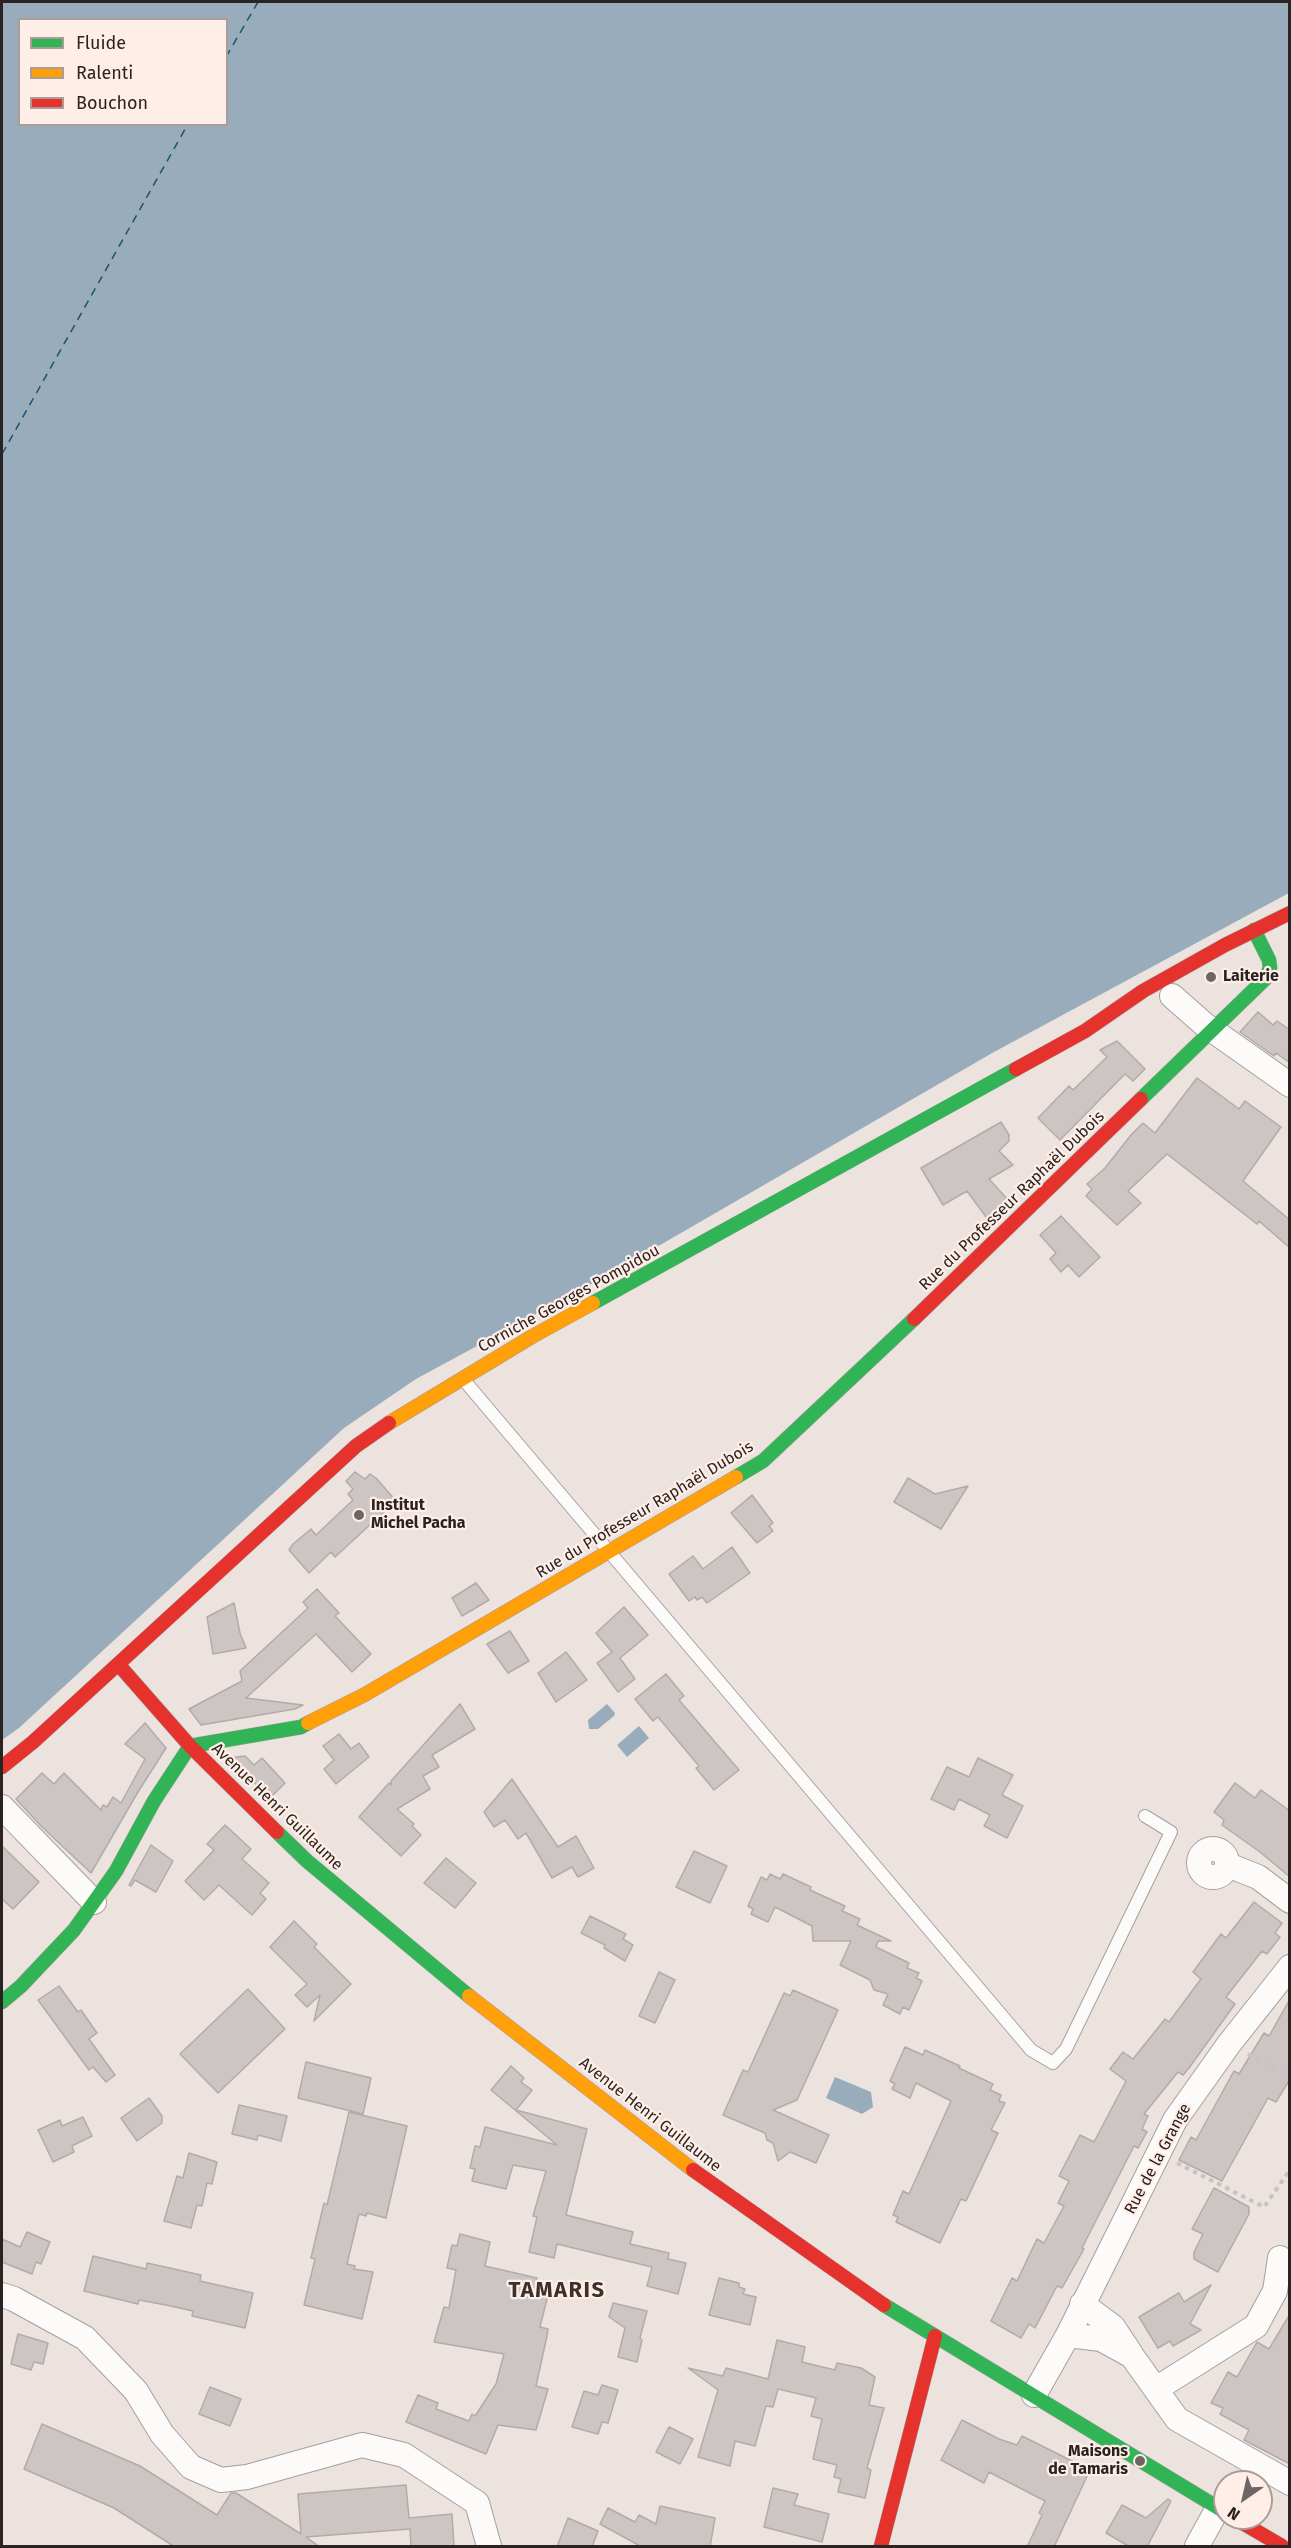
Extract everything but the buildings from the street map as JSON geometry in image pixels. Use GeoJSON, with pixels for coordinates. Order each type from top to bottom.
{"type":"FeatureCollection","features":[{"type":"Feature","properties":{"kind":"street","name":"Corniche Georges Pompidou"},"geometry":{"type":"LineString","coordinates":[[2,1767],[33,1742],[356,1446],[395,1419],[533,1336],[1085,1030],[1143,991],[1254,930],[1290,913]]}},
{"type":"Feature","properties":{"kind":"street","name":"Rue du Professeur Raphaël Dubois"},"geometry":{"type":"LineString","coordinates":[[190,1746],[301,1727],[364,1695],[763,1461],[1265,979],[1270,969],[1254,930]]}},
{"type":"Feature","properties":{"kind":"street"},"geometry":{"type":"LineString","coordinates":[[1172,996],[1213,1030],[1290,1085]]}},
{"type":"Feature","properties":{"kind":"street","name":"Corniche Georges Pompidou"},"geometry":{"type":"LineString","coordinates":[[1085,1030],[1140,1009]]}},
{"type":"Feature","properties":{"kind":"street","name":"Avenue Henri Guillaume"},"geometry":{"type":"LineString","coordinates":[[118,1664],[190,1746],[307,1861],[459,1988],[712,2185],[881,2303],[1213,2505]]}},
{"type":"Feature","properties":{"kind":"street"},"geometry":{"type":"LineString","coordinates":[[2,2002],[21,1986],[74,1930],[116,1871],[154,1801],[190,1746]]}},
{"type":"Feature","properties":{"kind":"street"},"geometry":{"type":"LineString","coordinates":[[2,1807],[94,1902]]}},
{"type":"Feature","properties":{"kind":"street"},"geometry":{"type":"LineString","coordinates":[[1227,1865],[1257,1877],[1290,1901]]}},
{"type":"Feature","properties":{"kind":"street","name":"Rue de la Grange"},"geometry":{"type":"LineString","coordinates":[[1034,2396],[1068,2335],[1175,2120],[1229,2043],[1290,1967]]}},
{"type":"Feature","properties":{"kind":"street"},"geometry":{"type":"LineString","coordinates":[[1156,2389],[1256,2326],[1275,2291],[1280,2258]]}},
{"type":"Feature","properties":{"kind":"street"},"geometry":{"type":"LineString","coordinates":[[2,2295],[14,2299],[85,2338],[136,2391],[162,2434],[191,2467],[221,2480],[247,2477],[362,2445],[404,2455],[477,2503],[489,2547]]}},
{"type":"Feature","properties":{"kind":"street"},"geometry":{"type":"LineString","coordinates":[[1082,2304],[1113,2326],[1177,2419],[1290,2483]]}},
{"type":"Feature","properties":{"kind":"street"},"geometry":{"type":"LineString","coordinates":[[1068,2335],[1101,2339],[1132,2356]]}},
{"type":"Feature","properties":{"kind":"street"},"geometry":{"type":"LineString","coordinates":[[881,2547],[935,2336]]}},
{"type":"Feature","properties":{"kind":"street"},"geometry":{"type":"LineString","coordinates":[[1197,2547],[1213,2528]]}},
{"type":"Feature","properties":{"kind":"street","name":"Avenue Henri Guillaume"},"geometry":{"type":"LineString","coordinates":[[1254,2530],[1282,2547]]}},
{"type":"Feature","properties":{"kind":"lane"},"geometry":{"type":"LineString","coordinates":[[463,1378],[1031,2050],[1053,2063],[1066,2049],[1171,1832],[1145,1816]]}},
{"type":"Feature","properties":{"kind":"lane"},"geometry":{"type":"LineString","coordinates":[[74,1930],[86,1942]]}},
{"type":"Feature","properties":{"kind":"path"},"geometry":{"type":"LineString","coordinates":[[1229,2043],[1290,2077]]}},
{"type":"Feature","properties":{"kind":"path"},"geometry":{"type":"LineString","coordinates":[[1158,2153],[1264,2207],[1290,2170]]}},
{"type":"Feature","properties":{"kind":"water"},"geometry":{"type":"Polygon","coordinates":[[[2,2],[1290,2],[1289,893],[994,1052],[610,1274],[416,1379],[344,1428],[19,1728],[2,1740],[2,2]]]}},
{"type":"Feature","properties":{"kind":"water"},"geometry":{"type":"Polygon","coordinates":[[[607,1704],[615,1713],[614,1716],[598,1729],[589,1729],[588,1720],[607,1704]]]}},
{"type":"Feature","properties":{"kind":"water"},"geometry":{"type":"Polygon","coordinates":[[[639,1726],[649,1738],[627,1757],[617,1745],[639,1726]]]}},
{"type":"Feature","properties":{"kind":"water"},"geometry":{"type":"Polygon","coordinates":[[[835,2077],[871,2092],[873,2107],[862,2114],[826,2098],[835,2077]]]}},
{"type":"Feature","properties":{"kind":"ferry route"},"geometry":{"type":"LineString","coordinates":[[228,54],[258,2]]}},
{"type":"Feature","properties":{"kind":"ferry route"},"geometry":{"type":"LineString","coordinates":[[2,454],[187,126]]}},
{"type":"Feature","properties":{"kind":"traffic: fast"},"geometry":{"type":"LineString","coordinates":[[1141,1099],[1265,979],[1270,968],[1269,960],[1254,930]]}},
{"type":"Feature","properties":{"kind":"traffic: fast"},"geometry":{"type":"LineString","coordinates":[[593,1303],[1016,1069]]}},
{"type":"Feature","properties":{"kind":"traffic: fast"},"geometry":{"type":"LineString","coordinates":[[736,1477],[763,1461],[914,1319]]}},
{"type":"Feature","properties":{"kind":"traffic: fast"},"geometry":{"type":"LineString","coordinates":[[2,2002],[21,1986],[74,1930],[116,1871],[154,1801],[190,1746],[301,1727],[308,1723]]}},
{"type":"Feature","properties":{"kind":"traffic: fast"},"geometry":{"type":"LineString","coordinates":[[277,1832],[307,1861],[469,1996]]}},
{"type":"Feature","properties":{"kind":"traffic: fast"},"geometry":{"type":"LineString","coordinates":[[884,2305],[1213,2505]]}},
{"type":"Feature","properties":{"kind":"traffic: slow"},"geometry":{"type":"LineString","coordinates":[[389,1423],[533,1336],[593,1303]]}},
{"type":"Feature","properties":{"kind":"traffic: slow"},"geometry":{"type":"LineString","coordinates":[[308,1723],[364,1695],[736,1477]]}},
{"type":"Feature","properties":{"kind":"traffic: slow"},"geometry":{"type":"LineString","coordinates":[[469,1996],[693,2170]]}},
{"type":"Feature","properties":{"kind":"traffic: jam"},"geometry":{"type":"LineString","coordinates":[[1016,1069],[1085,1031],[1143,991],[1225,945],[1290,913]]}},
{"type":"Feature","properties":{"kind":"traffic: jam"},"geometry":{"type":"LineString","coordinates":[[914,1319],[1141,1099]]}},
{"type":"Feature","properties":{"kind":"traffic: jam"},"geometry":{"type":"LineString","coordinates":[[2,1767],[33,1742],[356,1446],[389,1423]]}},
{"type":"Feature","properties":{"kind":"traffic: jam"},"geometry":{"type":"LineString","coordinates":[[118,1664],[190,1746],[277,1832]]}},
{"type":"Feature","properties":{"kind":"traffic: jam"},"geometry":{"type":"LineString","coordinates":[[693,2170],[884,2305]]}},
{"type":"Feature","properties":{"kind":"traffic: jam"},"geometry":{"type":"LineString","coordinates":[[881,2546],[935,2336]]}},
{"type":"Feature","properties":{"kind":"traffic: jam"},"geometry":{"type":"LineString","coordinates":[[1255,2530],[1282,2546]]}},
{"type":"Feature","properties":{"kind":"place","name":"Laiterie"},"geometry":{"type":"Point","coordinates":[1211,977]}},
{"type":"Feature","properties":{"kind":"place","name":"Institut Michel Pacha"},"geometry":{"type":"Point","coordinates":[359,1515]}},
{"type":"Feature","properties":{"kind":"place","name":"Maisons de Tamaris"},"geometry":{"type":"Point","coordinates":[1140,2461]}},
{"type":"Feature","properties":{"kind":"district","name":"TAMARIS"},"geometry":{"type":"Point","coordinates":[557,2291]}}]}
